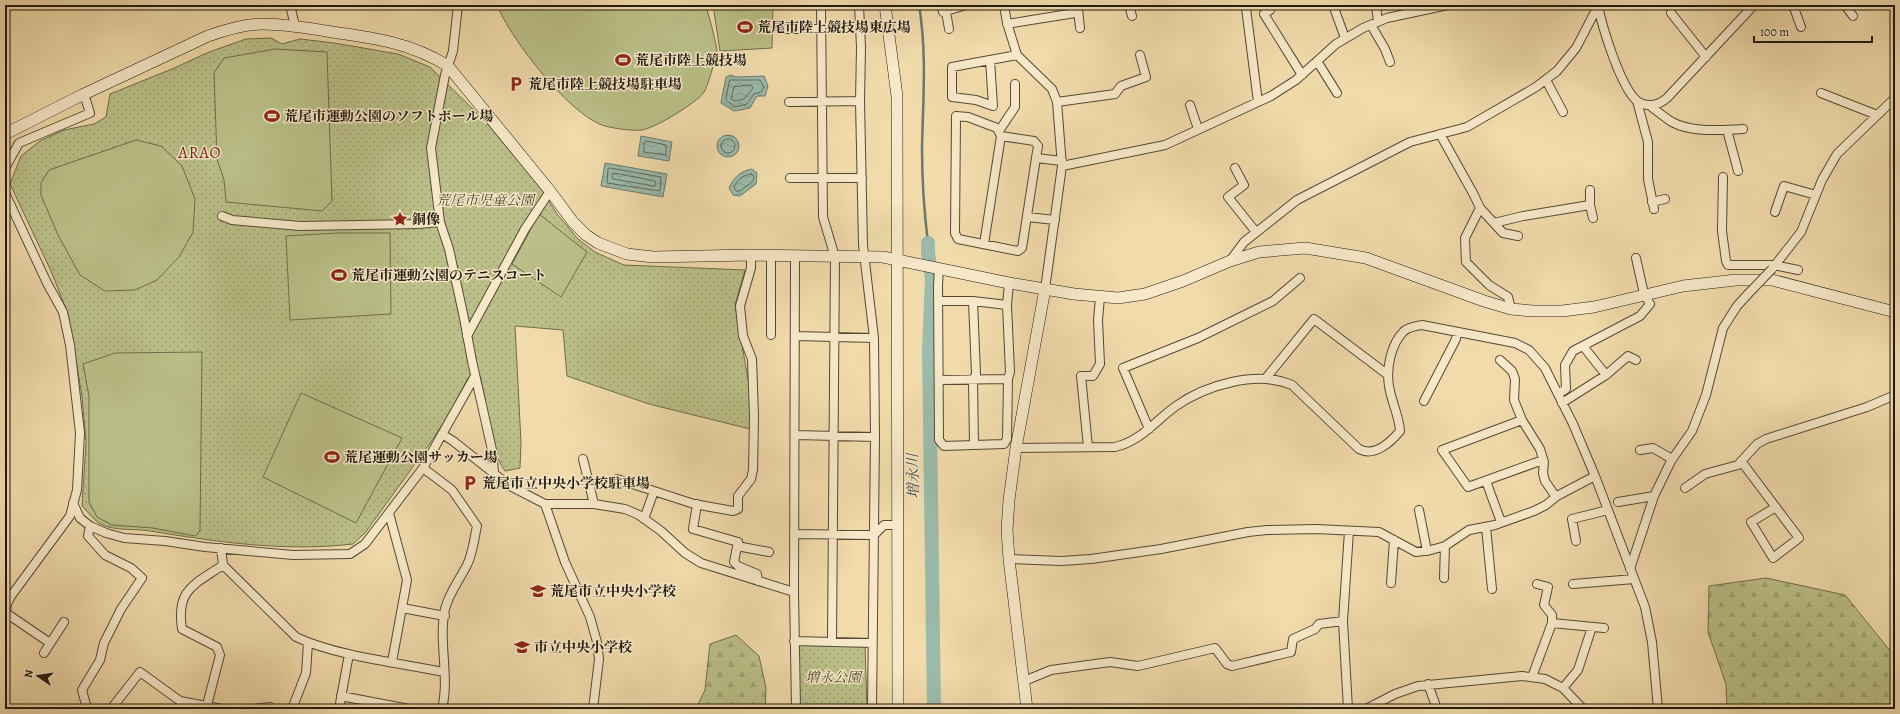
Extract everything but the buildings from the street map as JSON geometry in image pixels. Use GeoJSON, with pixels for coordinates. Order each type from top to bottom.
{"type":"FeatureCollection","features":[{"type":"Feature","properties":{"kind":"street"},"geometry":{"type":"LineString","coordinates":[[290,5],[295,26]]}},
{"type":"Feature","properties":{"kind":"street"},"geometry":{"type":"LineString","coordinates":[[458,5],[453,51],[448,66],[431,139],[440,222],[449,249],[492,450],[494,472]]}},
{"type":"Feature","properties":{"kind":"street"},"geometry":{"type":"LineString","coordinates":[[821,5],[823,217],[835,257],[832,641]]}},
{"type":"Feature","properties":{"kind":"street"},"geometry":{"type":"LineString","coordinates":[[859,5],[861,47],[860,102],[865,258],[874,338],[875,436],[872,709]]}},
{"type":"Feature","properties":{"kind":"street"},"geometry":{"type":"LineString","coordinates":[[885,5],[897,96],[896,259],[899,331],[898,709]]}},
{"type":"Feature","properties":{"kind":"street"},"geometry":{"type":"LineString","coordinates":[[949,29],[944,8],[966,5]]}},
{"type":"Feature","properties":{"kind":"street"},"geometry":{"type":"LineString","coordinates":[[1004,5],[1007,24],[1017,55],[1052,89],[1057,102],[1062,163],[1045,289],[1016,448],[1009,500],[1007,530],[1009,559],[1027,709]]}},
{"type":"Feature","properties":{"kind":"street"},"geometry":{"type":"LineString","coordinates":[[1129,5],[1132,16]]}},
{"type":"Feature","properties":{"kind":"street"},"geometry":{"type":"LineString","coordinates":[[1334,5],[1345,38]]}},
{"type":"Feature","properties":{"kind":"street"},"geometry":{"type":"LineString","coordinates":[[1376,5],[1375,23],[1390,62]]}},
{"type":"Feature","properties":{"kind":"street"},"geometry":{"type":"LineString","coordinates":[[1036,158],[1062,163],[1166,144],[1271,96],[1302,75],[1336,44],[1375,23],[1387,18],[1448,5]]}},
{"type":"Feature","properties":{"kind":"street"},"geometry":{"type":"LineString","coordinates":[[1649,105],[1661,103],[1667,98],[1754,5]]}},
{"type":"Feature","properties":{"kind":"street"},"geometry":{"type":"LineString","coordinates":[[1793,5],[1801,27]]}},
{"type":"Feature","properties":{"kind":"street"},"geometry":{"type":"LineString","coordinates":[[1845,5],[1853,16]]}},
{"type":"Feature","properties":{"kind":"street"},"geometry":{"type":"LineString","coordinates":[[1230,261],[1244,242],[1297,200],[1345,174],[1410,142],[1467,128],[1546,80],[1557,71],[1576,48],[1598,6]]}},
{"type":"Feature","properties":{"kind":"street"},"geometry":{"type":"LineString","coordinates":[[1598,6],[1613,55],[1630,92],[1637,101],[1648,142],[1648,179],[1653,206],[1665,199]]}},
{"type":"Feature","properties":{"kind":"street"},"geometry":{"type":"LineString","coordinates":[[1007,24],[1075,13],[1078,7]]}},
{"type":"Feature","properties":{"kind":"street"},"geometry":{"type":"LineString","coordinates":[[1078,7],[1080,28]]}},
{"type":"Feature","properties":{"kind":"street"},"geometry":{"type":"LineString","coordinates":[[1246,8],[1258,102]]}},
{"type":"Feature","properties":{"kind":"street"},"geometry":{"type":"LineString","coordinates":[[1671,13],[1706,57]]}},
{"type":"Feature","properties":{"kind":"street"},"geometry":{"type":"LineString","coordinates":[[1264,14],[1302,75]]}},
{"type":"Feature","properties":{"kind":"street"},"geometry":{"type":"LineString","coordinates":[[5,134],[84,94],[208,36],[224,31],[261,24],[295,26],[397,43],[433,57],[448,66],[550,191],[573,222],[586,235],[598,243],[626,254],[653,257],[751,255],[896,259],[1010,283],[1100,297],[1118,298],[1145,294],[1183,281],[1230,261],[1259,252],[1285,248],[1305,248],[1366,258],[1464,294],[1511,308],[1533,311],[1562,311],[1594,307],[1644,294],[1710,282],[1772,280],[1895,312]]}},
{"type":"Feature","properties":{"kind":"street"},"geometry":{"type":"LineString","coordinates":[[787,29],[821,29]]}},
{"type":"Feature","properties":{"kind":"street"},"geometry":{"type":"LineString","coordinates":[[990,60],[993,106],[976,100],[952,97],[952,67],[1017,55]]}},
{"type":"Feature","properties":{"kind":"street"},"geometry":{"type":"LineString","coordinates":[[1057,102],[1115,94],[1121,86],[1146,77],[1140,55]]}},
{"type":"Feature","properties":{"kind":"street"},"geometry":{"type":"LineString","coordinates":[[1317,61],[1337,93]]}},
{"type":"Feature","properties":{"kind":"street"},"geometry":{"type":"LineString","coordinates":[[1546,80],[1563,112]]}},
{"type":"Feature","properties":{"kind":"street"},"geometry":{"type":"LineString","coordinates":[[984,244],[1000,134],[1015,107],[1016,84]]}},
{"type":"Feature","properties":{"kind":"street"},"geometry":{"type":"LineString","coordinates":[[1821,93],[1877,116]]}},
{"type":"Feature","properties":{"kind":"street"},"geometry":{"type":"LineString","coordinates":[[5,168],[19,143],[90,113],[84,94]]}},
{"type":"Feature","properties":{"kind":"street"},"geometry":{"type":"LineString","coordinates":[[1630,569],[1654,496],[1672,459],[1692,431],[1706,395],[1723,328],[1737,306],[1773,267],[1801,232],[1822,180],[1837,154],[1895,98]]}},
{"type":"Feature","properties":{"kind":"street"},"geometry":{"type":"LineString","coordinates":[[1637,101],[1649,105],[1671,122],[1686,128],[1727,130],[1743,129]]}},
{"type":"Feature","properties":{"kind":"street"},"geometry":{"type":"LineString","coordinates":[[789,102],[860,102]]}},
{"type":"Feature","properties":{"kind":"street"},"geometry":{"type":"LineString","coordinates":[[1190,105],[1198,129]]}},
{"type":"Feature","properties":{"kind":"street"},"geometry":{"type":"LineString","coordinates":[[956,116],[968,117],[997,128],[1000,134],[1034,141],[1038,146],[1022,248],[1018,251],[958,239],[955,233],[956,116]]}},
{"type":"Feature","properties":{"kind":"street"},"geometry":{"type":"LineString","coordinates":[[1727,130],[1738,171]]}},
{"type":"Feature","properties":{"kind":"street"},"geometry":{"type":"LineString","coordinates":[[1440,134],[1480,208],[1504,233],[1518,236]]}},
{"type":"Feature","properties":{"kind":"street"},"geometry":{"type":"LineString","coordinates":[[1234,168],[1244,185],[1228,197],[1256,232]]}},
{"type":"Feature","properties":{"kind":"street"},"geometry":{"type":"LineString","coordinates":[[1723,177],[1722,231],[1726,261],[1728,265],[1773,267],[1798,270]]}},
{"type":"Feature","properties":{"kind":"street"},"geometry":{"type":"LineString","coordinates":[[790,178],[862,178]]}},
{"type":"Feature","properties":{"kind":"street"},"geometry":{"type":"LineString","coordinates":[[1775,212],[1784,186],[1816,195]]}},
{"type":"Feature","properties":{"kind":"street"},"geometry":{"type":"LineString","coordinates":[[1590,190],[1590,205],[1593,218]]}},
{"type":"Feature","properties":{"kind":"street"},"geometry":{"type":"LineString","coordinates":[[467,336],[479,317],[525,229],[550,191]]}},
{"type":"Feature","properties":{"kind":"street"},"geometry":{"type":"LineString","coordinates":[[5,193],[62,312],[70,346],[80,433],[78,484],[70,516],[7,604],[6,617],[50,643]]}},
{"type":"Feature","properties":{"kind":"street"},"geometry":{"type":"LineString","coordinates":[[1494,223],[1523,216],[1590,205]]}},
{"type":"Feature","properties":{"kind":"street"},"geometry":{"type":"LineString","coordinates":[[1480,208],[1465,238],[1466,262],[1489,286],[1508,297],[1511,308]]}},
{"type":"Feature","properties":{"kind":"street"},"geometry":{"type":"LineString","coordinates":[[222,216],[232,220],[300,226],[418,224],[440,222]]}},
{"type":"Feature","properties":{"kind":"street"},"geometry":{"type":"LineString","coordinates":[[1027,217],[1054,220]]}},
{"type":"Feature","properties":{"kind":"street"},"geometry":{"type":"LineString","coordinates":[[617,479],[697,504],[733,511],[738,509],[738,496],[751,479],[752,474],[754,416],[752,359],[743,336],[740,306],[751,268],[751,255]]}},
{"type":"Feature","properties":{"kind":"street"},"geometry":{"type":"LineString","coordinates":[[771,256],[771,335]]}},
{"type":"Feature","properties":{"kind":"street"},"geometry":{"type":"LineString","coordinates":[[795,257],[796,435],[794,641],[796,709]]}},
{"type":"Feature","properties":{"kind":"street"},"geometry":{"type":"LineString","coordinates":[[1558,394],[1566,389],[1565,365],[1573,351],[1640,316],[1650,304],[1644,294],[1636,258]]}},
{"type":"Feature","properties":{"kind":"street"},"geometry":{"type":"LineString","coordinates":[[939,269],[939,440],[944,446],[1004,444],[1007,439],[1008,379],[1010,372],[1007,305],[1010,283]]}},
{"type":"Feature","properties":{"kind":"street"},"geometry":{"type":"LineString","coordinates":[[1149,429],[1123,368],[1198,338],[1260,308],[1273,301],[1300,278]]}},
{"type":"Feature","properties":{"kind":"street"},"geometry":{"type":"LineString","coordinates":[[1088,447],[1081,376],[1093,376],[1100,364],[1098,320],[1100,297]]}},
{"type":"Feature","properties":{"kind":"street"},"geometry":{"type":"LineString","coordinates":[[938,301],[973,301],[1007,305]]}},
{"type":"Feature","properties":{"kind":"street"},"geometry":{"type":"LineString","coordinates":[[973,301],[976,374],[973,380],[974,445]]}},
{"type":"Feature","properties":{"kind":"street"},"geometry":{"type":"LineString","coordinates":[[1266,378],[1314,319],[1388,375]]}},
{"type":"Feature","properties":{"kind":"street"},"geometry":{"type":"LineString","coordinates":[[1016,448],[1116,447],[1125,445],[1136,440],[1175,406],[1207,389],[1223,384],[1266,378],[1280,380],[1292,385],[1359,449],[1364,452],[1372,452],[1394,438],[1400,431],[1389,386],[1388,375],[1390,356],[1405,331],[1412,326],[1422,325],[1515,343],[1529,350],[1545,368],[1573,424],[1595,476],[1645,607],[1652,642],[1658,709]]}},
{"type":"Feature","properties":{"kind":"street"},"geometry":{"type":"LineString","coordinates":[[1424,401],[1456,339],[1457,332]]}},
{"type":"Feature","properties":{"kind":"street"},"geometry":{"type":"LineString","coordinates":[[796,336],[874,338]]}},
{"type":"Feature","properties":{"kind":"street"},"geometry":{"type":"LineString","coordinates":[[1583,346],[1606,375]]}},
{"type":"Feature","properties":{"kind":"street"},"geometry":{"type":"LineString","coordinates":[[1562,403],[1606,375],[1628,356],[1636,360]]}},
{"type":"Feature","properties":{"kind":"street"},"geometry":{"type":"LineString","coordinates":[[1500,360],[1512,371],[1514,400],[1522,420],[1540,449],[1543,460],[1543,473],[1545,481],[1556,497]]}},
{"type":"Feature","properties":{"kind":"street"},"geometry":{"type":"LineString","coordinates":[[73,503],[80,518],[90,526],[106,533],[124,538],[293,554],[350,554],[365,544],[423,468],[475,376]]}},
{"type":"Feature","properties":{"kind":"street"},"geometry":{"type":"LineString","coordinates":[[939,380],[1008,379]]}},
{"type":"Feature","properties":{"kind":"street"},"geometry":{"type":"LineString","coordinates":[[1685,488],[1705,474],[1738,465],[1757,444],[1766,439],[1867,407],[1895,395]]}},
{"type":"Feature","properties":{"kind":"street"},"geometry":{"type":"LineString","coordinates":[[1522,420],[1442,450],[1468,488],[1543,460]]}},
{"type":"Feature","properties":{"kind":"street"},"geometry":{"type":"LineString","coordinates":[[442,434],[494,472],[510,486],[545,504],[594,504],[625,509],[662,531],[685,553],[701,563],[794,592]]}},
{"type":"Feature","properties":{"kind":"street"},"geometry":{"type":"LineString","coordinates":[[796,435],[875,436]]}},
{"type":"Feature","properties":{"kind":"street"},"geometry":{"type":"LineString","coordinates":[[1640,450],[1652,448],[1672,459]]}},
{"type":"Feature","properties":{"kind":"street"},"geometry":{"type":"LineString","coordinates":[[583,459],[594,504]]}},
{"type":"Feature","properties":{"kind":"street"},"geometry":{"type":"LineString","coordinates":[[1741,461],[1776,507],[1799,538],[1773,558],[1751,522],[1776,507]]}},
{"type":"Feature","properties":{"kind":"street"},"geometry":{"type":"LineString","coordinates":[[423,468],[452,490],[477,526],[472,551],[467,564],[453,589],[446,608],[442,638],[446,692],[443,708]]}},
{"type":"Feature","properties":{"kind":"street"},"geometry":{"type":"LineString","coordinates":[[1009,559],[1061,561],[1091,559],[1161,549],[1248,532],[1267,530],[1379,532],[1416,552],[1427,551],[1445,546],[1469,530],[1486,527],[1540,508],[1556,497],[1595,476]]}},
{"type":"Feature","properties":{"kind":"street"},"geometry":{"type":"LineString","coordinates":[[1486,481],[1501,522]]}},
{"type":"Feature","properties":{"kind":"street"},"geometry":{"type":"LineString","coordinates":[[644,519],[654,491]]}},
{"type":"Feature","properties":{"kind":"street"},"geometry":{"type":"LineString","coordinates":[[1618,502],[1654,496]]}},
{"type":"Feature","properties":{"kind":"street"},"geometry":{"type":"LineString","coordinates":[[545,504],[565,562],[590,617],[597,642],[599,660],[593,709]]}},
{"type":"Feature","properties":{"kind":"street"},"geometry":{"type":"LineString","coordinates":[[697,504],[693,529],[738,542],[734,562],[738,566],[758,574],[758,581]]}},
{"type":"Feature","properties":{"kind":"street"},"geometry":{"type":"LineString","coordinates":[[1419,510],[1427,551]]}},
{"type":"Feature","properties":{"kind":"street"},"geometry":{"type":"LineString","coordinates":[[1576,541],[1572,519],[1608,510]]}},
{"type":"Feature","properties":{"kind":"street"},"geometry":{"type":"LineString","coordinates":[[389,512],[407,580],[392,662]]}},
{"type":"Feature","properties":{"kind":"street"},"geometry":{"type":"LineString","coordinates":[[794,534],[833,533],[874,535],[884,525],[898,525]]}},
{"type":"Feature","properties":{"kind":"street"},"geometry":{"type":"LineString","coordinates":[[83,709],[86,705],[82,690],[100,660],[104,643],[121,609],[142,578],[131,568],[104,555],[88,536],[90,526]]}},
{"type":"Feature","properties":{"kind":"street"},"geometry":{"type":"LineString","coordinates":[[1486,527],[1492,589]]}},
{"type":"Feature","properties":{"kind":"street"},"geometry":{"type":"LineString","coordinates":[[1348,709],[1343,622],[1349,531]]}},
{"type":"Feature","properties":{"kind":"street"},"geometry":{"type":"LineString","coordinates":[[1391,583],[1394,540]]}},
{"type":"Feature","properties":{"kind":"street"},"geometry":{"type":"LineString","coordinates":[[737,546],[769,552]]}},
{"type":"Feature","properties":{"kind":"street"},"geometry":{"type":"LineString","coordinates":[[1444,578],[1445,546]]}},
{"type":"Feature","properties":{"kind":"street"},"geometry":{"type":"LineString","coordinates":[[221,548],[223,565],[296,637],[308,643],[349,654],[444,672]]}},
{"type":"Feature","properties":{"kind":"street"},"geometry":{"type":"LineString","coordinates":[[207,707],[220,655],[217,647],[182,629],[179,612],[188,588],[223,565]]}},
{"type":"Feature","properties":{"kind":"street"},"geometry":{"type":"LineString","coordinates":[[1573,584],[1634,579]]}},
{"type":"Feature","properties":{"kind":"street"},"geometry":{"type":"LineString","coordinates":[[1532,676],[1552,623],[1552,615],[1544,605],[1548,587],[1537,584]]}},
{"type":"Feature","properties":{"kind":"street"},"geometry":{"type":"LineString","coordinates":[[402,608],[445,616]]}},
{"type":"Feature","properties":{"kind":"street"},"geometry":{"type":"LineString","coordinates":[[44,653],[64,622]]}},
{"type":"Feature","properties":{"kind":"street"},"geometry":{"type":"LineString","coordinates":[[1024,681],[1051,670],[1110,662],[1138,666],[1215,648],[1227,664],[1232,666],[1291,652],[1293,639],[1315,630],[1320,624],[1343,622]]}},
{"type":"Feature","properties":{"kind":"street"},"geometry":{"type":"LineString","coordinates":[[1552,623],[1604,628]]}},
{"type":"Feature","properties":{"kind":"street"},"geometry":{"type":"LineString","coordinates":[[1563,688],[1578,670],[1592,627]]}},
{"type":"Feature","properties":{"kind":"street"},"geometry":{"type":"LineString","coordinates":[[794,641],[872,643]]}},
{"type":"Feature","properties":{"kind":"street"},"geometry":{"type":"LineString","coordinates":[[292,709],[306,673],[308,643]]}},
{"type":"Feature","properties":{"kind":"street"},"geometry":{"type":"LineString","coordinates":[[339,709],[349,654]]}},
{"type":"Feature","properties":{"kind":"street"},"geometry":{"type":"LineString","coordinates":[[111,709],[140,672],[180,701],[222,709]]}},
{"type":"Feature","properties":{"kind":"street"},"geometry":{"type":"LineString","coordinates":[[1366,709],[1395,694],[1428,684],[1532,676],[1545,679],[1563,688],[1583,709]]}},
{"type":"Feature","properties":{"kind":"street"},"geometry":{"type":"LineString","coordinates":[[1428,684],[1437,709]]}},
{"type":"Feature","properties":{"kind":"street"},"geometry":{"type":"LineString","coordinates":[[341,696],[409,709]]}},
{"type":"Feature","properties":{"kind":"street"},"geometry":{"type":"LineString","coordinates":[[253,709],[270,707]]}},
{"type":"Feature","properties":{"kind":"green space","name":"荒尾市陸上競技場"},"geometry":{"type":"Polygon","coordinates":[[[497,5],[705,5],[716,43],[717,52],[704,92],[700,97],[685,108],[656,125],[642,130],[626,130],[609,127],[594,121],[578,110],[544,76],[515,37],[497,5]]]}},
{"type":"Feature","properties":{"kind":"green space","name":"荒尾市陸上競技場東広場"},"geometry":{"type":"Polygon","coordinates":[[[713,5],[773,5],[772,48],[720,51],[713,5]]]}},
{"type":"Feature","properties":{"kind":"green space","name":"荒尾市児童公園"},"geometry":{"type":"Polygon","coordinates":[[[271,38],[282,44],[300,39],[398,54],[430,67],[486,122],[542,190],[557,214],[578,239],[595,252],[624,265],[745,270],[735,305],[749,385],[750,429],[649,404],[567,376],[563,330],[515,326],[521,442],[520,468],[505,471],[494,449],[480,376],[468,378],[448,416],[433,439],[365,533],[353,544],[302,547],[252,545],[144,530],[111,528],[99,523],[82,506],[86,442],[82,396],[68,314],[51,271],[10,184],[21,156],[40,141],[64,130],[94,124],[106,117],[110,94],[209,52],[246,39],[271,38]]]}},
{"type":"Feature","properties":{"kind":"green space","name":"荒尾市運動公園のソフトボール場"},"geometry":{"type":"Polygon","coordinates":[[[275,49],[327,52],[332,201],[322,211],[226,202],[224,180],[217,159],[214,73],[224,58],[275,49]]]}},
{"type":"Feature","properties":{"kind":"green space"},"geometry":{"type":"Polygon","coordinates":[[[136,140],[161,146],[182,166],[195,199],[193,232],[179,257],[157,280],[135,290],[105,291],[80,275],[58,235],[41,195],[41,183],[49,170],[136,140]]]}},
{"type":"Feature","properties":{"kind":"green space"},"geometry":{"type":"Polygon","coordinates":[[[539,214],[587,252],[561,297],[512,264],[539,214]]]}},
{"type":"Feature","properties":{"kind":"green space","name":"荒尾市運動公園のテニスコート"},"geometry":{"type":"Polygon","coordinates":[[[338,233],[390,233],[391,314],[290,320],[286,236],[338,233]]]}},
{"type":"Feature","properties":{"kind":"green space"},"geometry":{"type":"Polygon","coordinates":[[[202,352],[200,531],[195,536],[153,528],[112,525],[97,517],[89,502],[89,396],[83,364],[115,353],[202,352]]]}},
{"type":"Feature","properties":{"kind":"green space","name":"荒尾運動公園サッカー場"},"geometry":{"type":"Polygon","coordinates":[[[301,393],[402,438],[356,523],[263,477],[301,393]]]}},
{"type":"Feature","properties":{"kind":"green space"},"geometry":{"type":"Polygon","coordinates":[[[1766,578],[1845,595],[1895,657],[1895,709],[1727,709],[1726,684],[1708,632],[1709,586],[1766,578]]]}},
{"type":"Feature","properties":{"kind":"green space"},"geometry":{"type":"Polygon","coordinates":[[[736,635],[759,656],[766,688],[765,709],[696,709],[705,690],[710,644],[736,635]]]}},
{"type":"Feature","properties":{"kind":"green space","name":"増永公園"},"geometry":{"type":"Polygon","coordinates":[[[799,642],[865,645],[867,709],[798,709],[799,642]]]}},
{"type":"Feature","properties":{"kind":"water"},"geometry":{"type":"Polygon","coordinates":[[[731,75],[736,77],[764,76],[768,86],[765,96],[757,96],[750,108],[734,111],[721,103],[726,77],[731,75]]]}},
{"type":"Feature","properties":{"kind":"water"},"geometry":{"type":"Polygon","coordinates":[[[728,135],[736,138],[739,146],[736,154],[728,157],[720,154],[717,146],[720,138],[728,135]]]}},
{"type":"Feature","properties":{"kind":"water"},"geometry":{"type":"Polygon","coordinates":[[[641,136],[672,142],[669,161],[638,156],[641,136]]]}},
{"type":"Feature","properties":{"kind":"water"},"geometry":{"type":"Polygon","coordinates":[[[605,163],[667,174],[663,197],[601,186],[605,163]]]}},
{"type":"Feature","properties":{"kind":"water"},"geometry":{"type":"Polygon","coordinates":[[[752,169],[757,173],[756,184],[740,196],[733,195],[729,188],[733,181],[744,171],[752,169]]]}},
{"type":"Feature","properties":{"kind":"waterway"},"geometry":{"type":"LineString","coordinates":[[919,5],[924,59],[922,172],[928,243]]}},
{"type":"Feature","properties":{"kind":"waterway","name":"増永川"},"geometry":{"type":"LineString","coordinates":[[928,243],[932,279],[929,350],[934,709]]}},
{"type":"Feature","properties":{"kind":"place","name":"荒尾市陸上競技場東広場"},"geometry":{"type":"Point","coordinates":[745,27]}},
{"type":"Feature","properties":{"kind":"place","name":"荒尾市陸上競技場"},"geometry":{"type":"Point","coordinates":[623,60]}},
{"type":"Feature","properties":{"kind":"place","name":"荒尾市陸上競技場駐車場"},"geometry":{"type":"Point","coordinates":[516,84]}},
{"type":"Feature","properties":{"kind":"place","name":"荒尾市運動公園のソフトボール場"},"geometry":{"type":"Point","coordinates":[272,116]}},
{"type":"Feature","properties":{"kind":"place","name":"銅像"},"geometry":{"type":"Point","coordinates":[400,219]}},
{"type":"Feature","properties":{"kind":"place","name":"荒尾市運動公園のテニスコート"},"geometry":{"type":"Point","coordinates":[339,275]}},
{"type":"Feature","properties":{"kind":"place","name":"荒尾運動公園サッカー場"},"geometry":{"type":"Point","coordinates":[332,457]}},
{"type":"Feature","properties":{"kind":"place","name":"荒尾市立中央小学校駐車場"},"geometry":{"type":"Point","coordinates":[470,483]}},
{"type":"Feature","properties":{"kind":"place","name":"荒尾市立中央小学校"},"geometry":{"type":"Point","coordinates":[538,591]}},
{"type":"Feature","properties":{"kind":"place","name":"市立中央小学校"},"geometry":{"type":"Point","coordinates":[522,647]}},
{"type":"Feature","properties":{"kind":"district","name":"ARAO"},"geometry":{"type":"Point","coordinates":[200,153]}}]}
